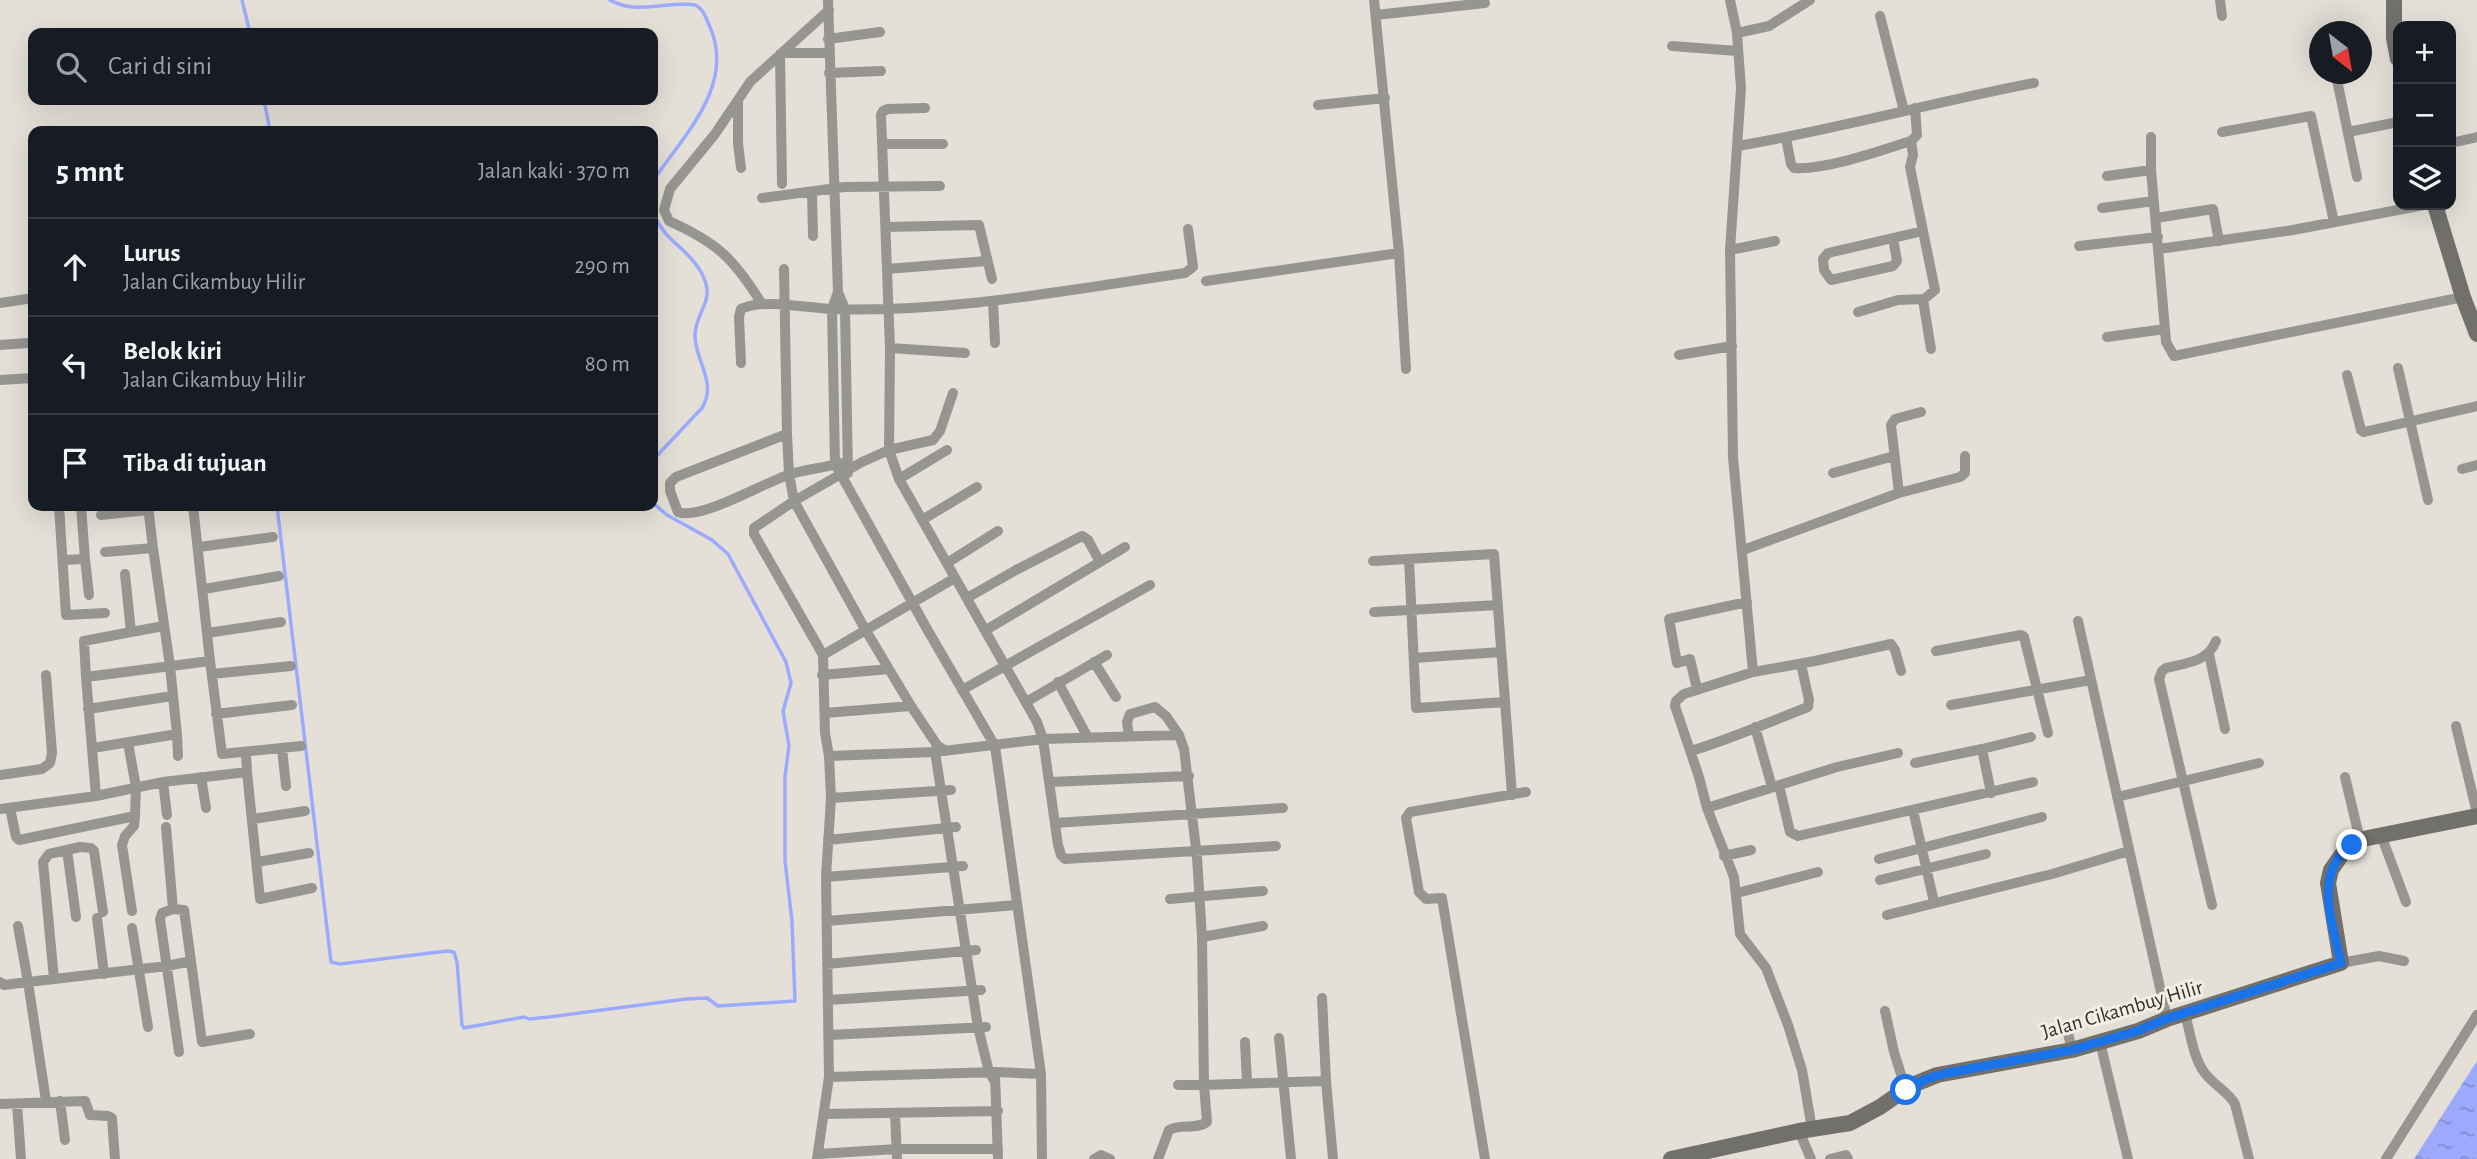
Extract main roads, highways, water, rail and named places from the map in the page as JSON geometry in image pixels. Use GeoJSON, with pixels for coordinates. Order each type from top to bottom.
{"type":"FeatureCollection","features":[{"type":"Feature","properties":{"kind":"water"},"geometry":{"type":"Polygon","coordinates":[[[2477,1061],[2477,1159],[2414,1159],[2477,1061]]]}},
{"type":"Feature","properties":{"kind":"waterway"},"geometry":{"type":"LineString","coordinates":[[242,0],[249,28]]}},
{"type":"Feature","properties":{"kind":"waterway"},"geometry":{"type":"LineString","coordinates":[[610,0],[631,7],[695,5],[701,9],[710,27],[716,49],[716,70],[711,90],[691,128],[658,174]]}},
{"type":"Feature","properties":{"kind":"waterway"},"geometry":{"type":"LineString","coordinates":[[265,105],[269,126]]}},
{"type":"Feature","properties":{"kind":"waterway"},"geometry":{"type":"LineString","coordinates":[[658,223],[689,256],[705,282],[707,298],[695,334],[708,389],[702,408],[658,455]]}},
{"type":"Feature","properties":{"kind":"waterway"},"geometry":{"type":"LineString","coordinates":[[278,511],[331,962],[340,964],[454,952],[464,1028],[524,1017],[549,1017],[686,999],[707,998],[718,1006],[795,1001],[792,921],[785,861],[785,776],[789,746],[783,711],[791,683],[786,662],[728,554],[712,540],[658,507]]}}]}
